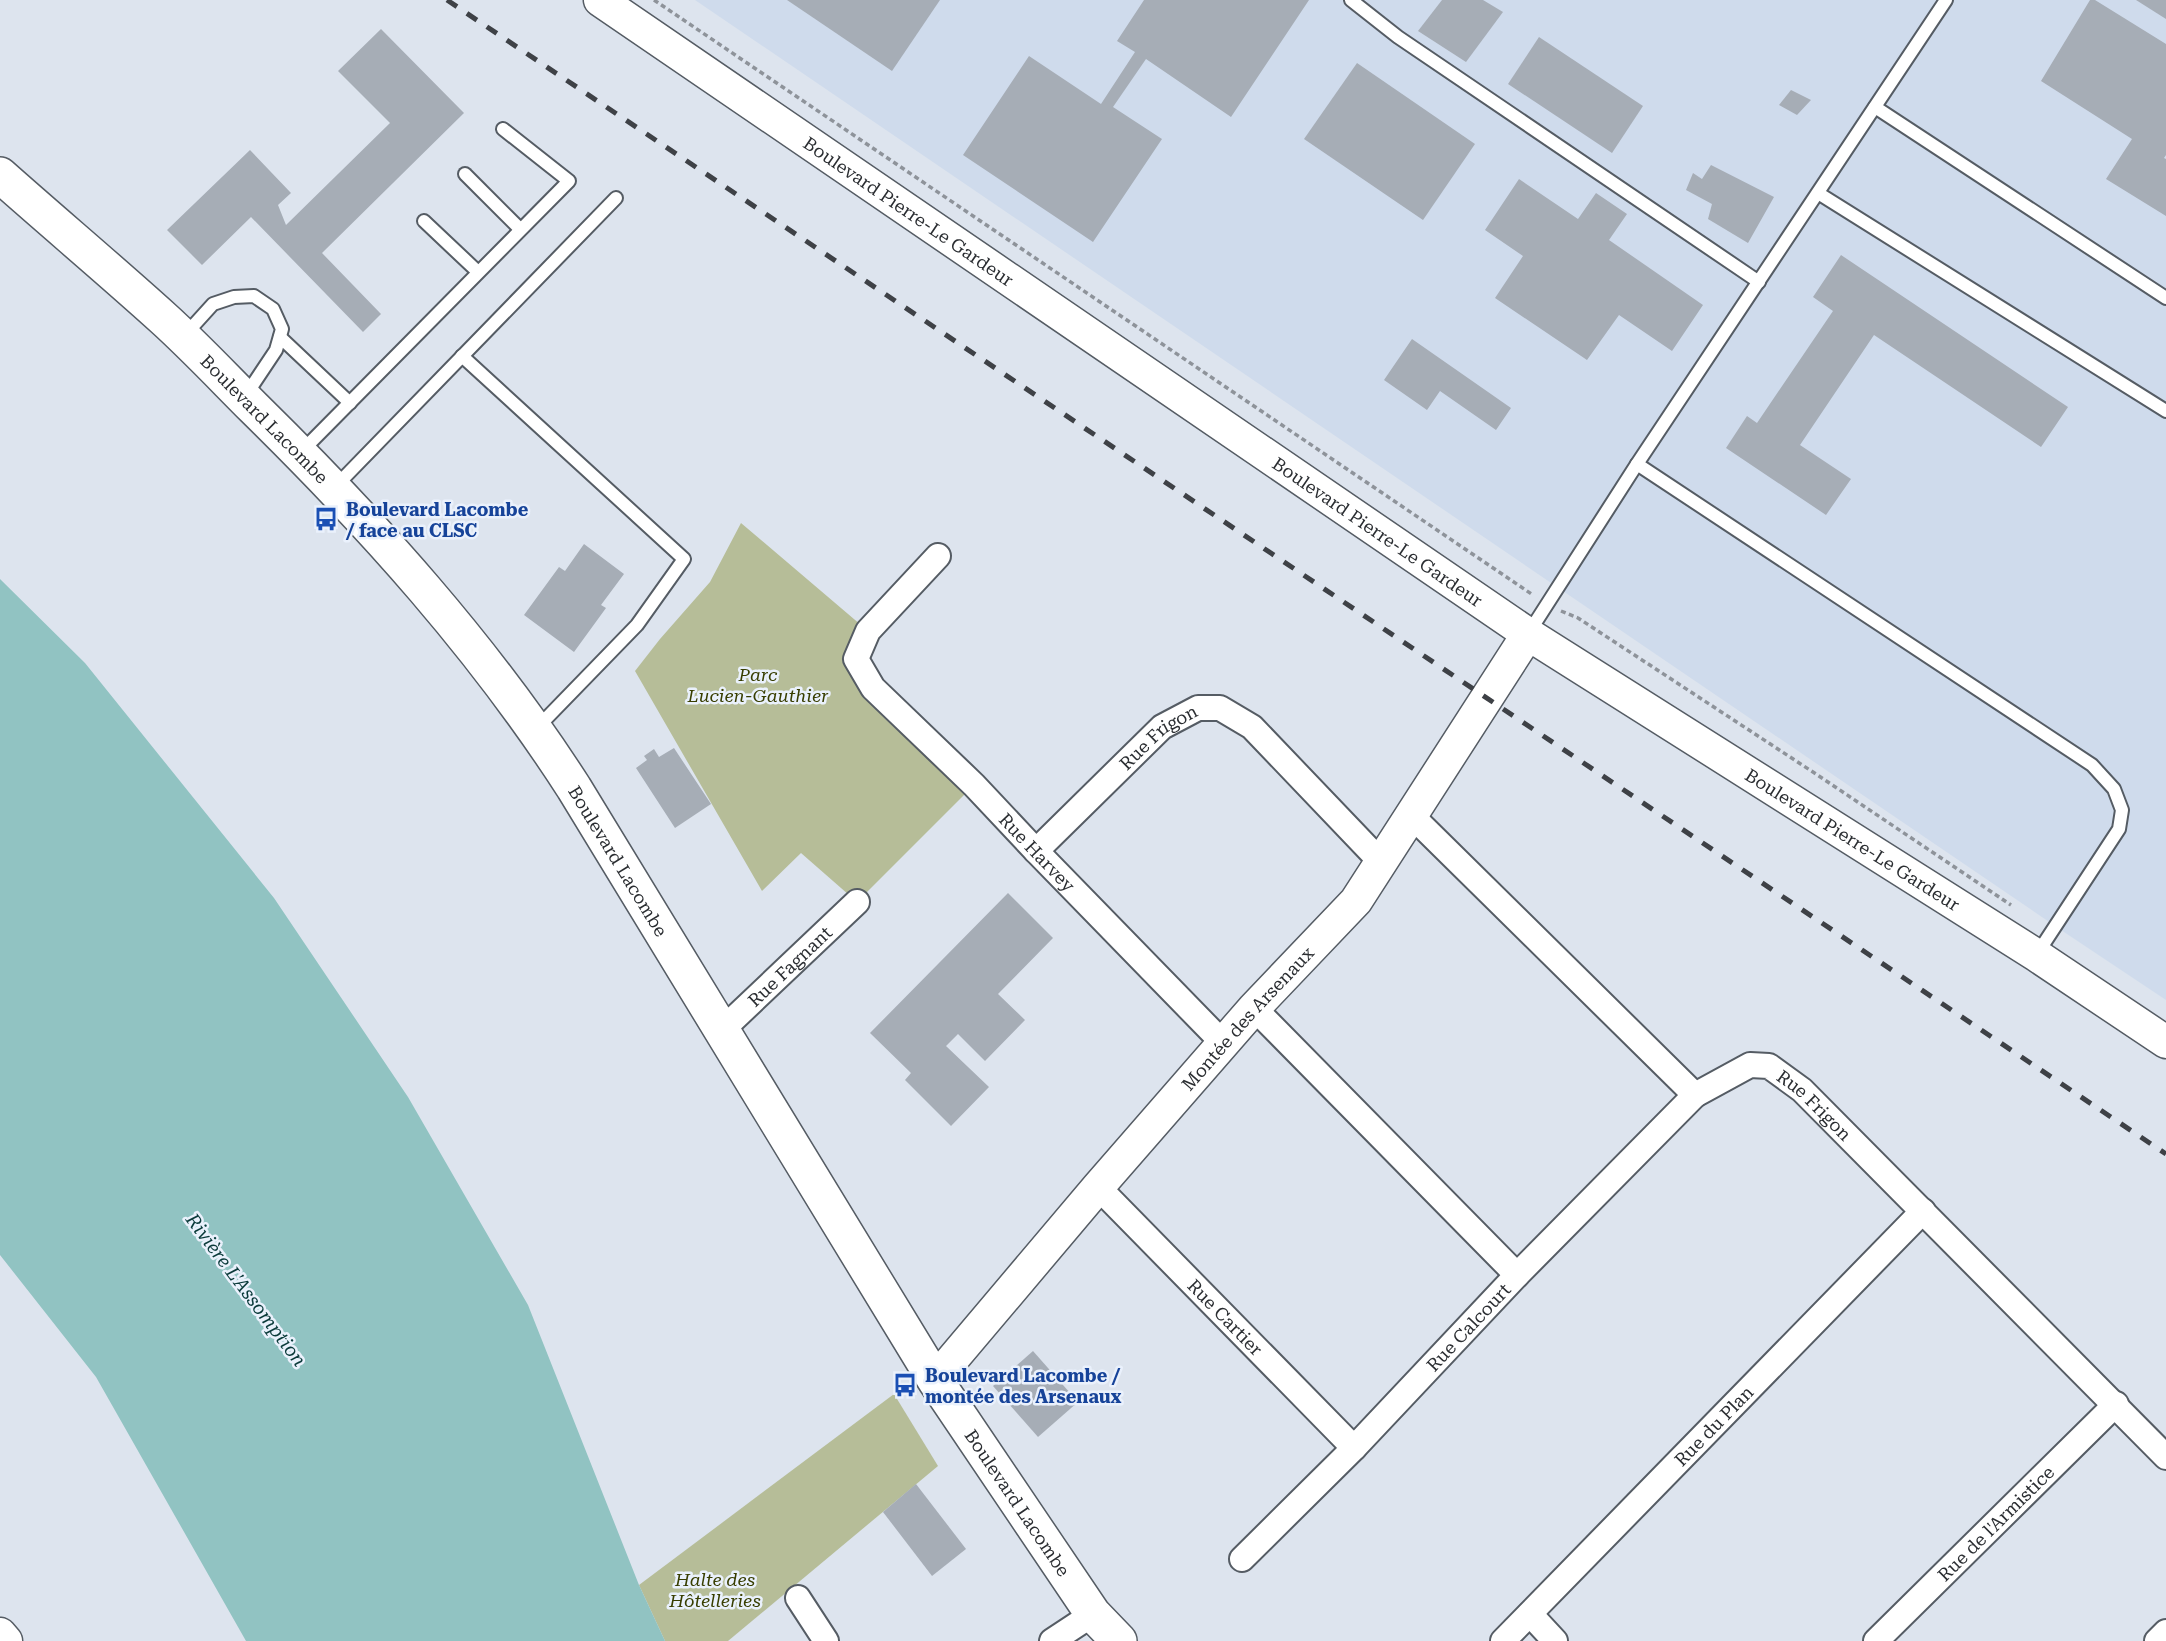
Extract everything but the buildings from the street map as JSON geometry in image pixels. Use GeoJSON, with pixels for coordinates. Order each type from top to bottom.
{"type":"FeatureCollection","features":[{"type":"Feature","properties":{"kind":"main road","name":"Boulevard Lacombe"},"geometry":{"type":"LineString","coordinates":[[0,175],[182,337],[334,488],[461,632],[536,729],[935,1380],[1093,1614],[1119,1641]]}},
{"type":"Feature","properties":{"kind":"street","name":"Boulevard Pierre-Le Gardeur"},"geometry":{"type":"LineString","coordinates":[[600,0],[1528,634],[2036,955],[2166,1042]]}},
{"type":"Feature","properties":{"kind":"street","name":"Rue Harvey"},"geometry":{"type":"LineString","coordinates":[[938,556],[868,631],[856,659],[873,688],[974,785],[1224,1044]]}},
{"type":"Feature","properties":{"kind":"street","name":"Montée des Arsenaux"},"geometry":{"type":"LineString","coordinates":[[935,1380],[1254,1008],[1356,901],[1528,634]]}},
{"type":"Feature","properties":{"kind":"street","name":"Rue Frigon"},"geometry":{"type":"LineString","coordinates":[[1036,851],[1162,727],[1198,708],[1220,708],[1252,727],[1381,862]]}},
{"type":"Feature","properties":{"kind":"street"},"geometry":{"type":"LineString","coordinates":[[1412,816],[1695,1095]]}},
{"type":"Feature","properties":{"kind":"street","name":"Rue Fagnant"},"geometry":{"type":"LineString","coordinates":[[722,1030],[856,902]]}},
{"type":"Feature","properties":{"kind":"street"},"geometry":{"type":"LineString","coordinates":[[1254,1008],[1517,1275]]}},
{"type":"Feature","properties":{"kind":"street","name":"Rue Frigon"},"geometry":{"type":"LineString","coordinates":[[1695,1095],[1750,1065],[1769,1066],[1802,1090],[2166,1457]]}},
{"type":"Feature","properties":{"kind":"street","name":"Rue Calcourt"},"geometry":{"type":"LineString","coordinates":[[1242,1559],[1354,1448],[1517,1275],[1695,1095]]}},
{"type":"Feature","properties":{"kind":"street","name":"Rue Cartier"},"geometry":{"type":"LineString","coordinates":[[1098,1187],[1354,1448]]}},
{"type":"Feature","properties":{"kind":"street","name":"Rue du Plan"},"geometry":{"type":"LineString","coordinates":[[1503,1641],[1923,1211]]}},
{"type":"Feature","properties":{"kind":"street","name":"Rue de l'Armistice"},"geometry":{"type":"LineString","coordinates":[[1876,1641],[2116,1404]]}},
{"type":"Feature","properties":{"kind":"street"},"geometry":{"type":"LineString","coordinates":[[797,1598],[825,1641]]}},
{"type":"Feature","properties":{"kind":"street"},"geometry":{"type":"LineString","coordinates":[[1052,1641],[1093,1614]]}},
{"type":"Feature","properties":{"kind":"street"},"geometry":{"type":"LineString","coordinates":[[1530,1614],[1555,1641]]}},
{"type":"Feature","properties":{"kind":"street"},"geometry":{"type":"LineString","coordinates":[[2157,1641],[2166,1632]]}},
{"type":"Feature","properties":{"kind":"street"},"geometry":{"type":"LineString","coordinates":[[0,1634],[6,1641]]}},
{"type":"Feature","properties":{"kind":"lane"},"geometry":{"type":"LineString","coordinates":[[1351,0],[1398,37],[1759,282]]}},
{"type":"Feature","properties":{"kind":"lane"},"geometry":{"type":"LineString","coordinates":[[1528,634],[1637,464],[1946,0]]}},
{"type":"Feature","properties":{"kind":"lane"},"geometry":{"type":"LineString","coordinates":[[1875,107],[2166,298]]}},
{"type":"Feature","properties":{"kind":"lane"},"geometry":{"type":"LineString","coordinates":[[300,453],[569,181],[503,129]]}},
{"type":"Feature","properties":{"kind":"lane"},"geometry":{"type":"LineString","coordinates":[[465,174],[520,229]]}},
{"type":"Feature","properties":{"kind":"lane"},"geometry":{"type":"LineString","coordinates":[[1818,193],[2166,411]]}},
{"type":"Feature","properties":{"kind":"lane"},"geometry":{"type":"LineString","coordinates":[[334,488],[616,198]]}},
{"type":"Feature","properties":{"kind":"lane"},"geometry":{"type":"LineString","coordinates":[[424,221],[478,272]]}},
{"type":"Feature","properties":{"kind":"lane"},"geometry":{"type":"LineString","coordinates":[[182,337],[213,304],[234,297],[254,296],[273,309],[282,329],[276,350],[244,398]]}},
{"type":"Feature","properties":{"kind":"lane"},"geometry":{"type":"LineString","coordinates":[[279,337],[350,402]]}},
{"type":"Feature","properties":{"kind":"lane"},"geometry":{"type":"LineString","coordinates":[[463,356],[684,559],[637,625],[536,729]]}},
{"type":"Feature","properties":{"kind":"lane"},"geometry":{"type":"LineString","coordinates":[[1637,464],[2092,765],[2113,789],[2122,810],[2119,829],[2036,955]]}},
{"type":"Feature","properties":{"kind":"path"},"geometry":{"type":"LineString","coordinates":[[654,0],[1547,605],[1578,618],[2017,910]]}},
{"type":"Feature","properties":{"kind":"shaded area"},"geometry":{"type":"Polygon","coordinates":[[[695,0],[2166,0],[2166,1000],[2061,930],[695,0]]]}},
{"type":"Feature","properties":{"kind":"green space","name":"Parc Lucien-Gauthier"},"geometry":{"type":"Polygon","coordinates":[[[741,523],[868,631],[856,659],[974,785],[857,902],[801,853],[762,891],[635,671],[710,582],[741,523]]]}},
{"type":"Feature","properties":{"kind":"green space","name":"Halte des Hôtelleries"},"geometry":{"type":"Polygon","coordinates":[[[894,1394],[938,1466],[728,1641],[665,1641],[639,1585],[894,1394]]]}},
{"type":"Feature","properties":{"kind":"water","name":"Rivière L'Assomption"},"geometry":{"type":"Polygon","coordinates":[[[0,579],[85,663],[274,898],[408,1097],[528,1305],[639,1585],[665,1641],[246,1641],[96,1377],[0,1255],[0,579]]]}},
{"type":"Feature","properties":{"kind":"railway"},"geometry":{"type":"LineString","coordinates":[[447,0],[2166,1154]]}},
{"type":"Feature","properties":{"kind":"place","name":"Boulevard Lacombe / face au CLSC"},"geometry":{"type":"Point","coordinates":[326,519]}},
{"type":"Feature","properties":{"kind":"place","name":"Boulevard Lacombe / montée des Arsenaux"},"geometry":{"type":"Point","coordinates":[905,1385]}}]}
